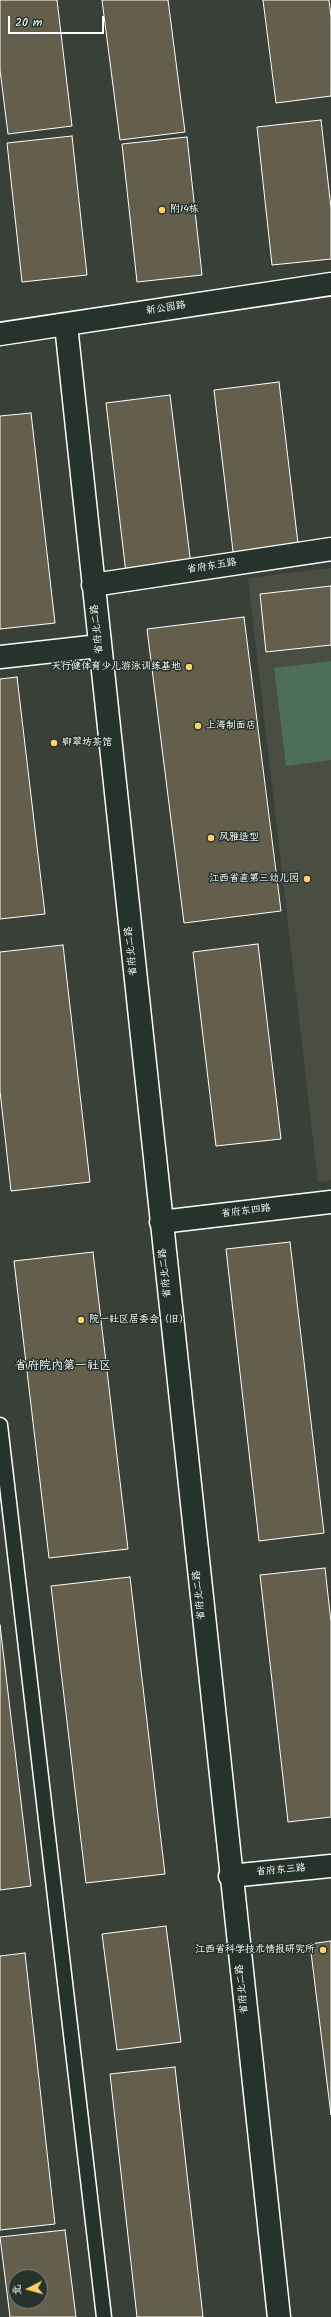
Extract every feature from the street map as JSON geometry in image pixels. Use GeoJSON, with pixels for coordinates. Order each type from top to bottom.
{"type":"FeatureCollection","features":[{"type":"Feature","properties":{"kind":"street","name":"新公园路"},"geometry":{"type":"LineString","coordinates":[[0,334],[331,284]]}},
{"type":"Feature","properties":{"kind":"street","name":"省府北二路"},"geometry":{"type":"LineString","coordinates":[[66,324],[160,1222],[279,2317]]}},
{"type":"Feature","properties":{"kind":"street","name":"省府东五路"},"geometry":{"type":"LineString","coordinates":[[93,585],[331,549]]}},
{"type":"Feature","properties":{"kind":"street"},"geometry":{"type":"LineString","coordinates":[[0,657],[99,646]]}},
{"type":"Feature","properties":{"kind":"street","name":"省府东四路"},"geometry":{"type":"LineString","coordinates":[[160,1222],[331,1202]]}},
{"type":"Feature","properties":{"kind":"street","name":"省府东三路"},"geometry":{"type":"LineString","coordinates":[[230,1876],[331,1866]]}},
{"type":"Feature","properties":{"kind":"lane"},"geometry":{"type":"LineString","coordinates":[[0,1425],[104,2317]]}},
{"type":"Feature","properties":{"kind":"shaded area","name":"江西省直第三幼儿园"},"geometry":{"type":"Polygon","coordinates":[[[331,568],[331,1180],[318,1182],[248,578],[331,568]]]}},
{"type":"Feature","properties":{"kind":"green space"},"geometry":{"type":"Polygon","coordinates":[[[331,661],[331,760],[286,766],[274,668],[331,661]]]}},
{"type":"Feature","properties":{"kind":"building"},"geometry":{"type":"Polygon","coordinates":[[[0,0],[57,0],[72,126],[8,134],[0,70],[0,0]]]}},
{"type":"Feature","properties":{"kind":"building"},"geometry":{"type":"Polygon","coordinates":[[[102,0],[168,0],[185,132],[120,140],[102,0]]]}},
{"type":"Feature","properties":{"kind":"building"},"geometry":{"type":"Polygon","coordinates":[[[263,0],[329,0],[331,17],[331,96],[276,103],[263,0]]]}},
{"type":"Feature","properties":{"kind":"building"},"geometry":{"type":"Polygon","coordinates":[[[321,120],[331,208],[331,259],[272,265],[257,127],[321,120]]]}},
{"type":"Feature","properties":{"kind":"building"},"geometry":{"type":"Polygon","coordinates":[[[72,136],[87,275],[22,282],[7,143],[72,136]]]}},
{"type":"Feature","properties":{"kind":"building","name":"附14栋"},"geometry":{"type":"Polygon","coordinates":[[[187,137],[202,275],[137,282],[122,144],[187,137]]]}},
{"type":"Feature","properties":{"kind":"building"},"geometry":{"type":"Polygon","coordinates":[[[279,382],[299,552],[234,560],[214,390],[279,382]]]}},
{"type":"Feature","properties":{"kind":"building"},"geometry":{"type":"Polygon","coordinates":[[[170,395],[191,565],[126,573],[106,403],[170,395]]]}},
{"type":"Feature","properties":{"kind":"building"},"geometry":{"type":"Polygon","coordinates":[[[31,413],[55,623],[0,629],[0,416],[31,413]]]}},
{"type":"Feature","properties":{"kind":"building"},"geometry":{"type":"Polygon","coordinates":[[[331,586],[331,645],[266,652],[260,594],[331,586]]]}},
{"type":"Feature","properties":{"kind":"building"},"geometry":{"type":"Polygon","coordinates":[[[244,617],[281,911],[184,923],[147,629],[244,617]]]}},
{"type":"Feature","properties":{"kind":"building"},"geometry":{"type":"Polygon","coordinates":[[[17,677],[45,914],[0,919],[0,679],[17,677]]]}},
{"type":"Feature","properties":{"kind":"building"},"geometry":{"type":"Polygon","coordinates":[[[258,944],[281,1139],[216,1146],[193,952],[258,944]]]}},
{"type":"Feature","properties":{"kind":"building"},"geometry":{"type":"Polygon","coordinates":[[[63,945],[90,1182],[11,1191],[0,1091],[0,952],[63,945]]]}},
{"type":"Feature","properties":{"kind":"building"},"geometry":{"type":"Polygon","coordinates":[[[290,1242],[324,1533],[259,1541],[226,1249],[290,1242]]]}},
{"type":"Feature","properties":{"kind":"building"},"geometry":{"type":"Polygon","coordinates":[[[93,1252],[128,1549],[49,1558],[14,1261],[93,1252]]]}},
{"type":"Feature","properties":{"kind":"building"},"geometry":{"type":"Polygon","coordinates":[[[325,1568],[331,1622],[331,1817],[288,1822],[260,1575],[325,1568]]]}},
{"type":"Feature","properties":{"kind":"building"},"geometry":{"type":"Polygon","coordinates":[[[130,1577],[165,1874],[86,1883],[51,1586],[130,1577]]]}},
{"type":"Feature","properties":{"kind":"building"},"geometry":{"type":"Polygon","coordinates":[[[0,1625],[31,1886],[0,1890],[0,1625]]]}},
{"type":"Feature","properties":{"kind":"building"},"geometry":{"type":"Polygon","coordinates":[[[166,1926],[181,2042],[117,2050],[102,1934],[166,1926]]]}},
{"type":"Feature","properties":{"kind":"building"},"geometry":{"type":"Polygon","coordinates":[[[331,1941],[331,2115],[310,1944],[331,1941]]]}},
{"type":"Feature","properties":{"kind":"building"},"geometry":{"type":"Polygon","coordinates":[[[25,1953],[55,2224],[0,2230],[0,1956],[25,1953]]]}},
{"type":"Feature","properties":{"kind":"building"},"geometry":{"type":"Polygon","coordinates":[[[175,2067],[203,2317],[137,2317],[110,2074],[175,2067]]]}},
{"type":"Feature","properties":{"kind":"building"},"geometry":{"type":"Polygon","coordinates":[[[65,2230],[76,2317],[10,2317],[9,2309],[48,2309],[48,2269],[8,2269],[8,2301],[0,2237],[65,2230]]]}},
{"type":"Feature","properties":{"kind":"place","name":"附14栋"},"geometry":{"type":"Point","coordinates":[162,210]}},
{"type":"Feature","properties":{"kind":"place","name":"天行健体育少儿游泳训练基地"},"geometry":{"type":"Point","coordinates":[189,667]}},
{"type":"Feature","properties":{"kind":"place","name":"上海制面店"},"geometry":{"type":"Point","coordinates":[198,726]}},
{"type":"Feature","properties":{"kind":"place","name":"卿翠坊茶馆"},"geometry":{"type":"Point","coordinates":[54,743]}},
{"type":"Feature","properties":{"kind":"place","name":"风雅造型"},"geometry":{"type":"Point","coordinates":[211,838]}},
{"type":"Feature","properties":{"kind":"place","name":"江西省直第三幼儿园"},"geometry":{"type":"Point","coordinates":[307,879]}},
{"type":"Feature","properties":{"kind":"place","name":"院一社区居委会（旧）"},"geometry":{"type":"Point","coordinates":[81,1320]}},
{"type":"Feature","properties":{"kind":"place","name":"江西省科学技术情报研究所"},"geometry":{"type":"Point","coordinates":[323,1950]}},
{"type":"Feature","properties":{"kind":"district","name":"省府院内第一社区"},"geometry":{"type":"Point","coordinates":[63,1367]}}]}
